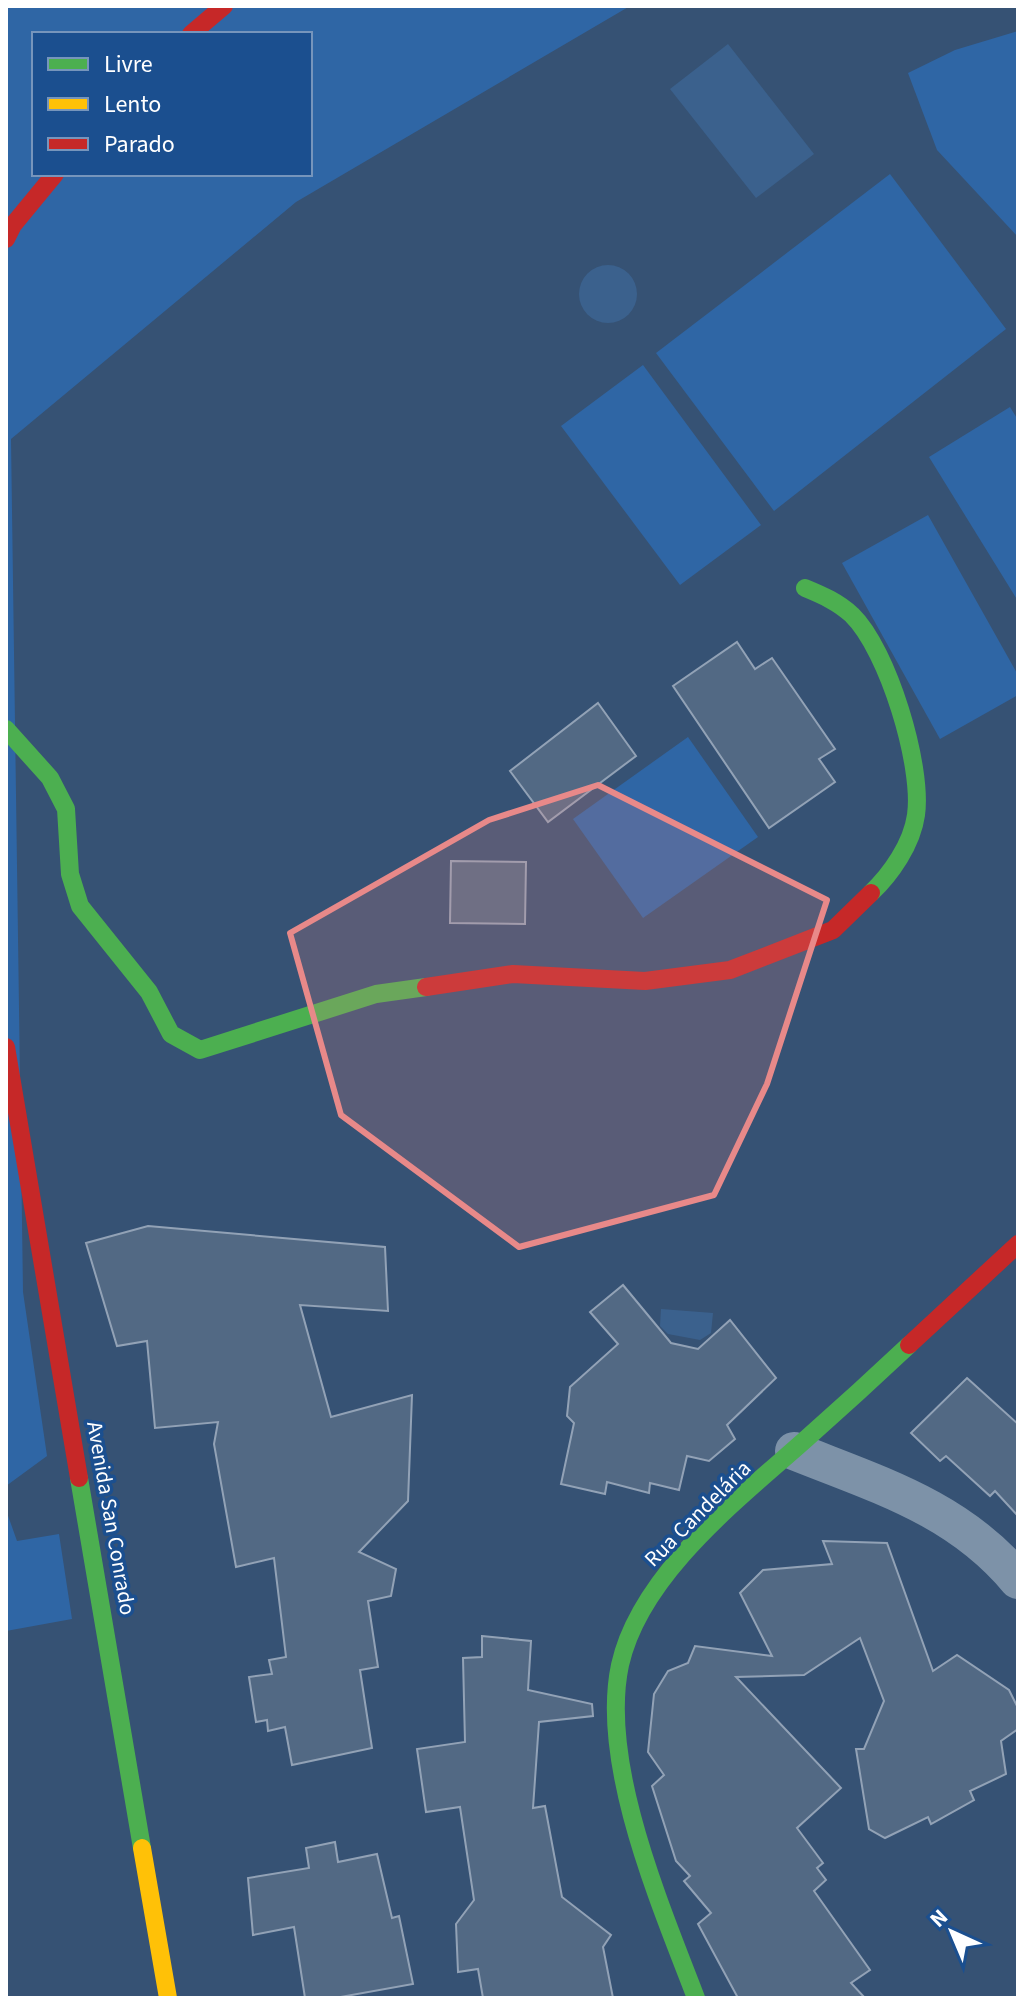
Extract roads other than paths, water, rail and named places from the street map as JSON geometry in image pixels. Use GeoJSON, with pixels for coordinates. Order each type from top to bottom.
{"type":"FeatureCollection","features":[{"type":"Feature","properties":{"kind":"street"},"geometry":{"type":"LineString","coordinates":[[193,32],[224,6]]}},
{"type":"Feature","properties":{"kind":"street"},"geometry":{"type":"LineString","coordinates":[[6,239],[13,225],[53,176]]}},
{"type":"Feature","properties":{"kind":"street"},"geometry":{"type":"LineString","coordinates":[[6,729],[50,778],[66,809],[70,874],[80,906],[149,992],[171,1034],[200,1050],[376,994],[513,974],[645,981],[730,970],[833,930],[892,873],[916,816],[913,760],[889,675],[854,617],[831,599],[805,588]]}},
{"type":"Feature","properties":{"kind":"street","name":"Avenida San Conrado"},"geometry":{"type":"LineString","coordinates":[[6,1047],[168,1998]]}},
{"type":"Feature","properties":{"kind":"street","name":"Rua Candelária"},"geometry":{"type":"LineString","coordinates":[[696,1998],[660,1904],[617,1749],[620,1663],[633,1624],[664,1578],[716,1523],[1018,1244]]}},
{"type":"Feature","properties":{"kind":"street"},"geometry":{"type":"LineString","coordinates":[[794,1451],[942,1512],[994,1551],[1018,1580]]}}]}
